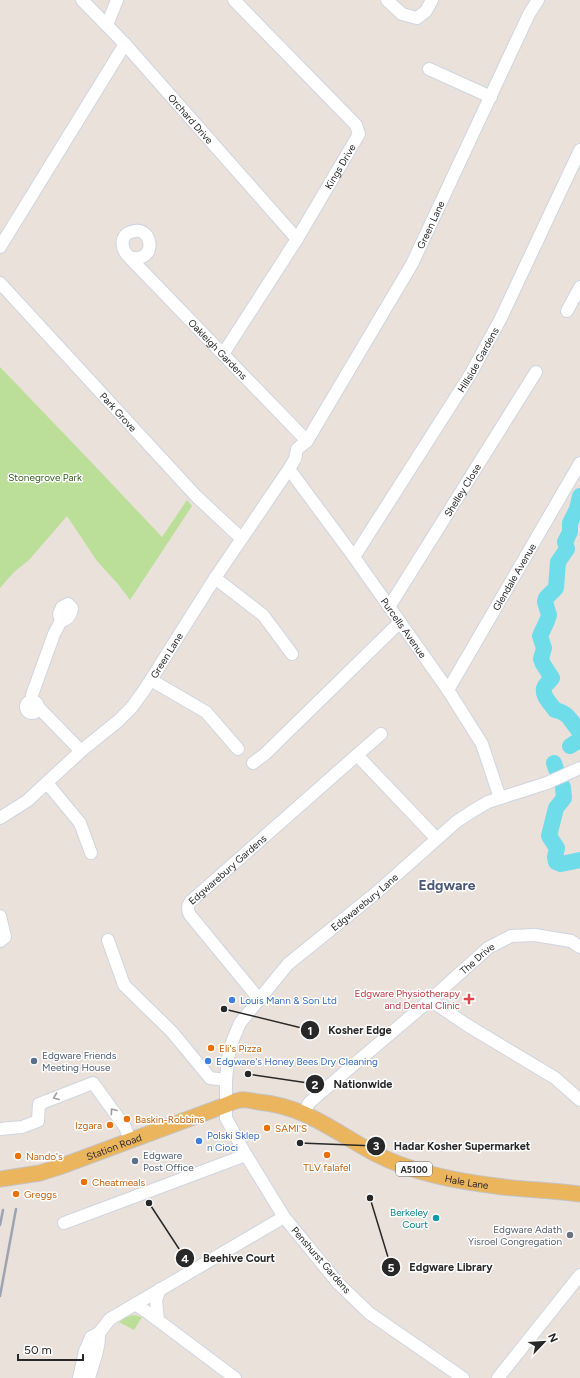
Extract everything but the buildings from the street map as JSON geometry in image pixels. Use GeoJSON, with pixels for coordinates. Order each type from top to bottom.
{"type":"FeatureCollection","features":[{"type":"Feature","properties":{"kind":"main road","name":"Hale Lane"},"geometry":{"type":"LineString","coordinates":[[226,1104],[241,1100],[285,1106],[304,1113],[378,1154],[417,1171],[497,1187],[553,1190],[580,1194]]}},
{"type":"Feature","properties":{"kind":"main road","name":"Station Road"},"geometry":{"type":"LineString","coordinates":[[0,1179],[40,1173],[226,1104]]}},
{"type":"Feature","properties":{"kind":"street","name":"Orchard Drive"},"geometry":{"type":"LineString","coordinates":[[82,0],[125,44],[297,239]]}},
{"type":"Feature","properties":{"kind":"street"},"geometry":{"type":"LineString","coordinates":[[107,25],[117,0]]}},
{"type":"Feature","properties":{"kind":"street","name":"Kings Drive"},"geometry":{"type":"LineString","coordinates":[[224,354],[297,239],[358,134],[356,125],[234,0]]}},
{"type":"Feature","properties":{"kind":"street"},"geometry":{"type":"LineString","coordinates":[[387,0],[402,14],[417,18],[426,11],[432,0]]}},
{"type":"Feature","properties":{"kind":"street","name":"Green Lane"},"geometry":{"type":"LineString","coordinates":[[0,818],[27,801],[81,751],[118,722],[132,707],[151,680],[241,538],[292,464],[304,454],[307,441],[412,264],[529,14],[538,0]]}},
{"type":"Feature","properties":{"kind":"street"},"geometry":{"type":"LineString","coordinates":[[0,247],[125,44]]}},
{"type":"Feature","properties":{"kind":"street"},"geometry":{"type":"LineString","coordinates":[[429,69],[491,97]]}},
{"type":"Feature","properties":{"kind":"street","name":"Hillside Gardens"},"geometry":{"type":"LineString","coordinates":[[354,558],[470,375],[500,320],[580,150]]}},
{"type":"Feature","properties":{"kind":"street","name":"Oakleigh Gardens"},"geometry":{"type":"LineString","coordinates":[[129,257],[307,441]]}},
{"type":"Feature","properties":{"kind":"street","name":"Park Grove"},"geometry":{"type":"LineString","coordinates":[[0,283],[196,496],[241,538]]}},
{"type":"Feature","properties":{"kind":"street"},"geometry":{"type":"LineString","coordinates":[[567,311],[580,287]]}},
{"type":"Feature","properties":{"kind":"street","name":"Shelley Close"},"geometry":{"type":"LineString","coordinates":[[389,607],[536,372]]}},
{"type":"Feature","properties":{"kind":"street","name":"Glendale Avenue"},"geometry":{"type":"LineString","coordinates":[[448,690],[580,463]]}},
{"type":"Feature","properties":{"kind":"street","name":"Purcells Avenue"},"geometry":{"type":"LineString","coordinates":[[292,464],[354,558],[448,690],[482,744],[500,798]]}},
{"type":"Feature","properties":{"kind":"street"},"geometry":{"type":"LineString","coordinates":[[215,578],[262,615],[292,654]]}},
{"type":"Feature","properties":{"kind":"street"},"geometry":{"type":"LineString","coordinates":[[61,621],[54,634],[32,695],[35,704],[81,751]]}},
{"type":"Feature","properties":{"kind":"street"},"geometry":{"type":"LineString","coordinates":[[253,763],[265,754],[400,622]]}},
{"type":"Feature","properties":{"kind":"street"},"geometry":{"type":"LineString","coordinates":[[151,680],[206,712],[238,750]]}},
{"type":"Feature","properties":{"kind":"street","name":"Edgwarebury Gardens"},"geometry":{"type":"LineString","coordinates":[[259,999],[190,915],[188,906],[196,896],[381,734]]}},
{"type":"Feature","properties":{"kind":"street"},"geometry":{"type":"LineString","coordinates":[[357,755],[436,838]]}},
{"type":"Feature","properties":{"kind":"street","name":"Edgwarebury Lane"},"geometry":{"type":"LineString","coordinates":[[226,1104],[228,1058],[232,1042],[240,1023],[288,964],[376,894],[436,838],[456,822],[471,812],[500,798],[548,783],[580,768]]}},
{"type":"Feature","properties":{"kind":"street"},"geometry":{"type":"LineString","coordinates":[[47,783],[80,824],[91,853]]}},
{"type":"Feature","properties":{"kind":"street"},"geometry":{"type":"LineString","coordinates":[[0,916],[5,937],[0,941]]}},
{"type":"Feature","properties":{"kind":"street","name":"The Drive"},"geometry":{"type":"LineString","coordinates":[[304,1113],[309,1103],[430,1000],[488,948],[511,936],[535,934],[571,941],[580,947]]}},
{"type":"Feature","properties":{"kind":"street"},"geometry":{"type":"LineString","coordinates":[[108,940],[124,985],[172,1032],[210,1078],[226,1080]]}},
{"type":"Feature","properties":{"kind":"street"},"geometry":{"type":"LineString","coordinates":[[430,1000],[467,1025],[555,1078],[580,1100]]}},
{"type":"Feature","properties":{"kind":"street"},"geometry":{"type":"LineString","coordinates":[[0,1129],[22,1127],[38,1121],[39,1104],[93,1083],[125,1127],[130,1140]]}},
{"type":"Feature","properties":{"kind":"street","name":"Penshurst Gardens"},"geometry":{"type":"LineString","coordinates":[[226,1104],[226,1118],[246,1155],[284,1217],[338,1284],[369,1313],[463,1378]]}},
{"type":"Feature","properties":{"kind":"street"},"geometry":{"type":"LineString","coordinates":[[64,1223],[246,1155]]}},
{"type":"Feature","properties":{"kind":"street"},"geometry":{"type":"LineString","coordinates":[[78,1378],[85,1351],[91,1336],[99,1333],[110,1319],[284,1217]]}},
{"type":"Feature","properties":{"kind":"street"},"geometry":{"type":"LineString","coordinates":[[498,1378],[580,1275]]}},
{"type":"Feature","properties":{"kind":"street"},"geometry":{"type":"LineString","coordinates":[[158,1320],[156,1300],[160,1289]]}},
{"type":"Feature","properties":{"kind":"street"},"geometry":{"type":"LineString","coordinates":[[135,1304],[235,1378]]}},
{"type":"Feature","properties":{"kind":"street"},"geometry":{"type":"LineString","coordinates":[[89,1378],[99,1342],[99,1333]]}},
{"type":"Feature","properties":{"kind":"green space","name":"Stonegrove Park"},"geometry":{"type":"Polygon","coordinates":[[[0,367],[162,537],[187,500],[192,506],[130,600],[97,561],[67,516],[29,560],[14,572],[0,588],[0,367]]]}},
{"type":"Feature","properties":{"kind":"green space"},"geometry":{"type":"Polygon","coordinates":[[[133,1315],[142,1317],[134,1330],[119,1322],[127,1317],[133,1315]]]}},
{"type":"Feature","properties":{"kind":"waterway"},"geometry":{"type":"LineString","coordinates":[[580,496],[577,509],[570,523],[570,532],[565,542],[567,549],[558,562],[556,588],[546,598],[545,602],[549,615],[540,636],[544,648],[541,659],[552,678],[545,686],[545,696],[555,710],[568,716],[580,734]]}},
{"type":"Feature","properties":{"kind":"waterway"},"geometry":{"type":"LineString","coordinates":[[570,746],[578,741],[580,737]]}},
{"type":"Feature","properties":{"kind":"waterway"},"geometry":{"type":"LineString","coordinates":[[554,763],[556,769]]}},
{"type":"Feature","properties":{"kind":"waterway"},"geometry":{"type":"LineString","coordinates":[[563,787],[564,798],[556,808],[549,836],[557,848],[555,857],[556,862],[561,864],[580,860]]}},
{"type":"Feature","properties":{"kind":"railway"},"geometry":{"type":"LineString","coordinates":[[0,1296],[16,1209]]}},
{"type":"Feature","properties":{"kind":"railway"},"geometry":{"type":"LineString","coordinates":[[0,1225],[3,1210]]}},
{"type":"Feature","properties":{"kind":"place","name":"Edgware Physiotherapy and Dental Clinic"},"geometry":{"type":"Point","coordinates":[469,999]}},
{"type":"Feature","properties":{"kind":"place","name":"Louis Mann & Son Ltd"},"geometry":{"type":"Point","coordinates":[232,1000]}},
{"type":"Feature","properties":{"kind":"place","name":"Kosher Edge"},"geometry":{"type":"Point","coordinates":[224,1009]}},
{"type":"Feature","properties":{"kind":"place","name":"Eli's Pizza"},"geometry":{"type":"Point","coordinates":[211,1048]}},
{"type":"Feature","properties":{"kind":"place","name":"Edgware Friends Meeting House"},"geometry":{"type":"Point","coordinates":[34,1061]}},
{"type":"Feature","properties":{"kind":"place","name":"Edgware's Honey Bees Dry Cleaning"},"geometry":{"type":"Point","coordinates":[208,1061]}},
{"type":"Feature","properties":{"kind":"place","name":"Nationwide"},"geometry":{"type":"Point","coordinates":[248,1074]}},
{"type":"Feature","properties":{"kind":"place","name":"Baskin-Robbins"},"geometry":{"type":"Point","coordinates":[127,1119]}},
{"type":"Feature","properties":{"kind":"place","name":"Izgara"},"geometry":{"type":"Point","coordinates":[110,1125]}},
{"type":"Feature","properties":{"kind":"place","name":"SAMI'S"},"geometry":{"type":"Point","coordinates":[267,1128]}},
{"type":"Feature","properties":{"kind":"place","name":"Polski Sklep n Cioci"},"geometry":{"type":"Point","coordinates":[199,1141]}},
{"type":"Feature","properties":{"kind":"place","name":"Hadar Kosher Supermarket"},"geometry":{"type":"Point","coordinates":[300,1143]}},
{"type":"Feature","properties":{"kind":"place","name":"TLV falafel"},"geometry":{"type":"Point","coordinates":[327,1155]}},
{"type":"Feature","properties":{"kind":"place","name":"Nando's"},"geometry":{"type":"Point","coordinates":[18,1156]}},
{"type":"Feature","properties":{"kind":"place","name":"Edgware Post Office"},"geometry":{"type":"Point","coordinates":[135,1161]}},
{"type":"Feature","properties":{"kind":"place","name":"Cheatmeals"},"geometry":{"type":"Point","coordinates":[84,1182]}},
{"type":"Feature","properties":{"kind":"place","name":"Greggs"},"geometry":{"type":"Point","coordinates":[16,1194]}},
{"type":"Feature","properties":{"kind":"place","name":"Edgware Library"},"geometry":{"type":"Point","coordinates":[370,1198]}},
{"type":"Feature","properties":{"kind":"place","name":"Beehive Court"},"geometry":{"type":"Point","coordinates":[149,1203]}},
{"type":"Feature","properties":{"kind":"place","name":"Berkeley Court"},"geometry":{"type":"Point","coordinates":[436,1218]}},
{"type":"Feature","properties":{"kind":"place","name":"Edgware Adath Yisroel Congregation"},"geometry":{"type":"Point","coordinates":[570,1235]}},
{"type":"Feature","properties":{"kind":"district","name":"Edgware"},"geometry":{"type":"Point","coordinates":[447,885]}}]}
